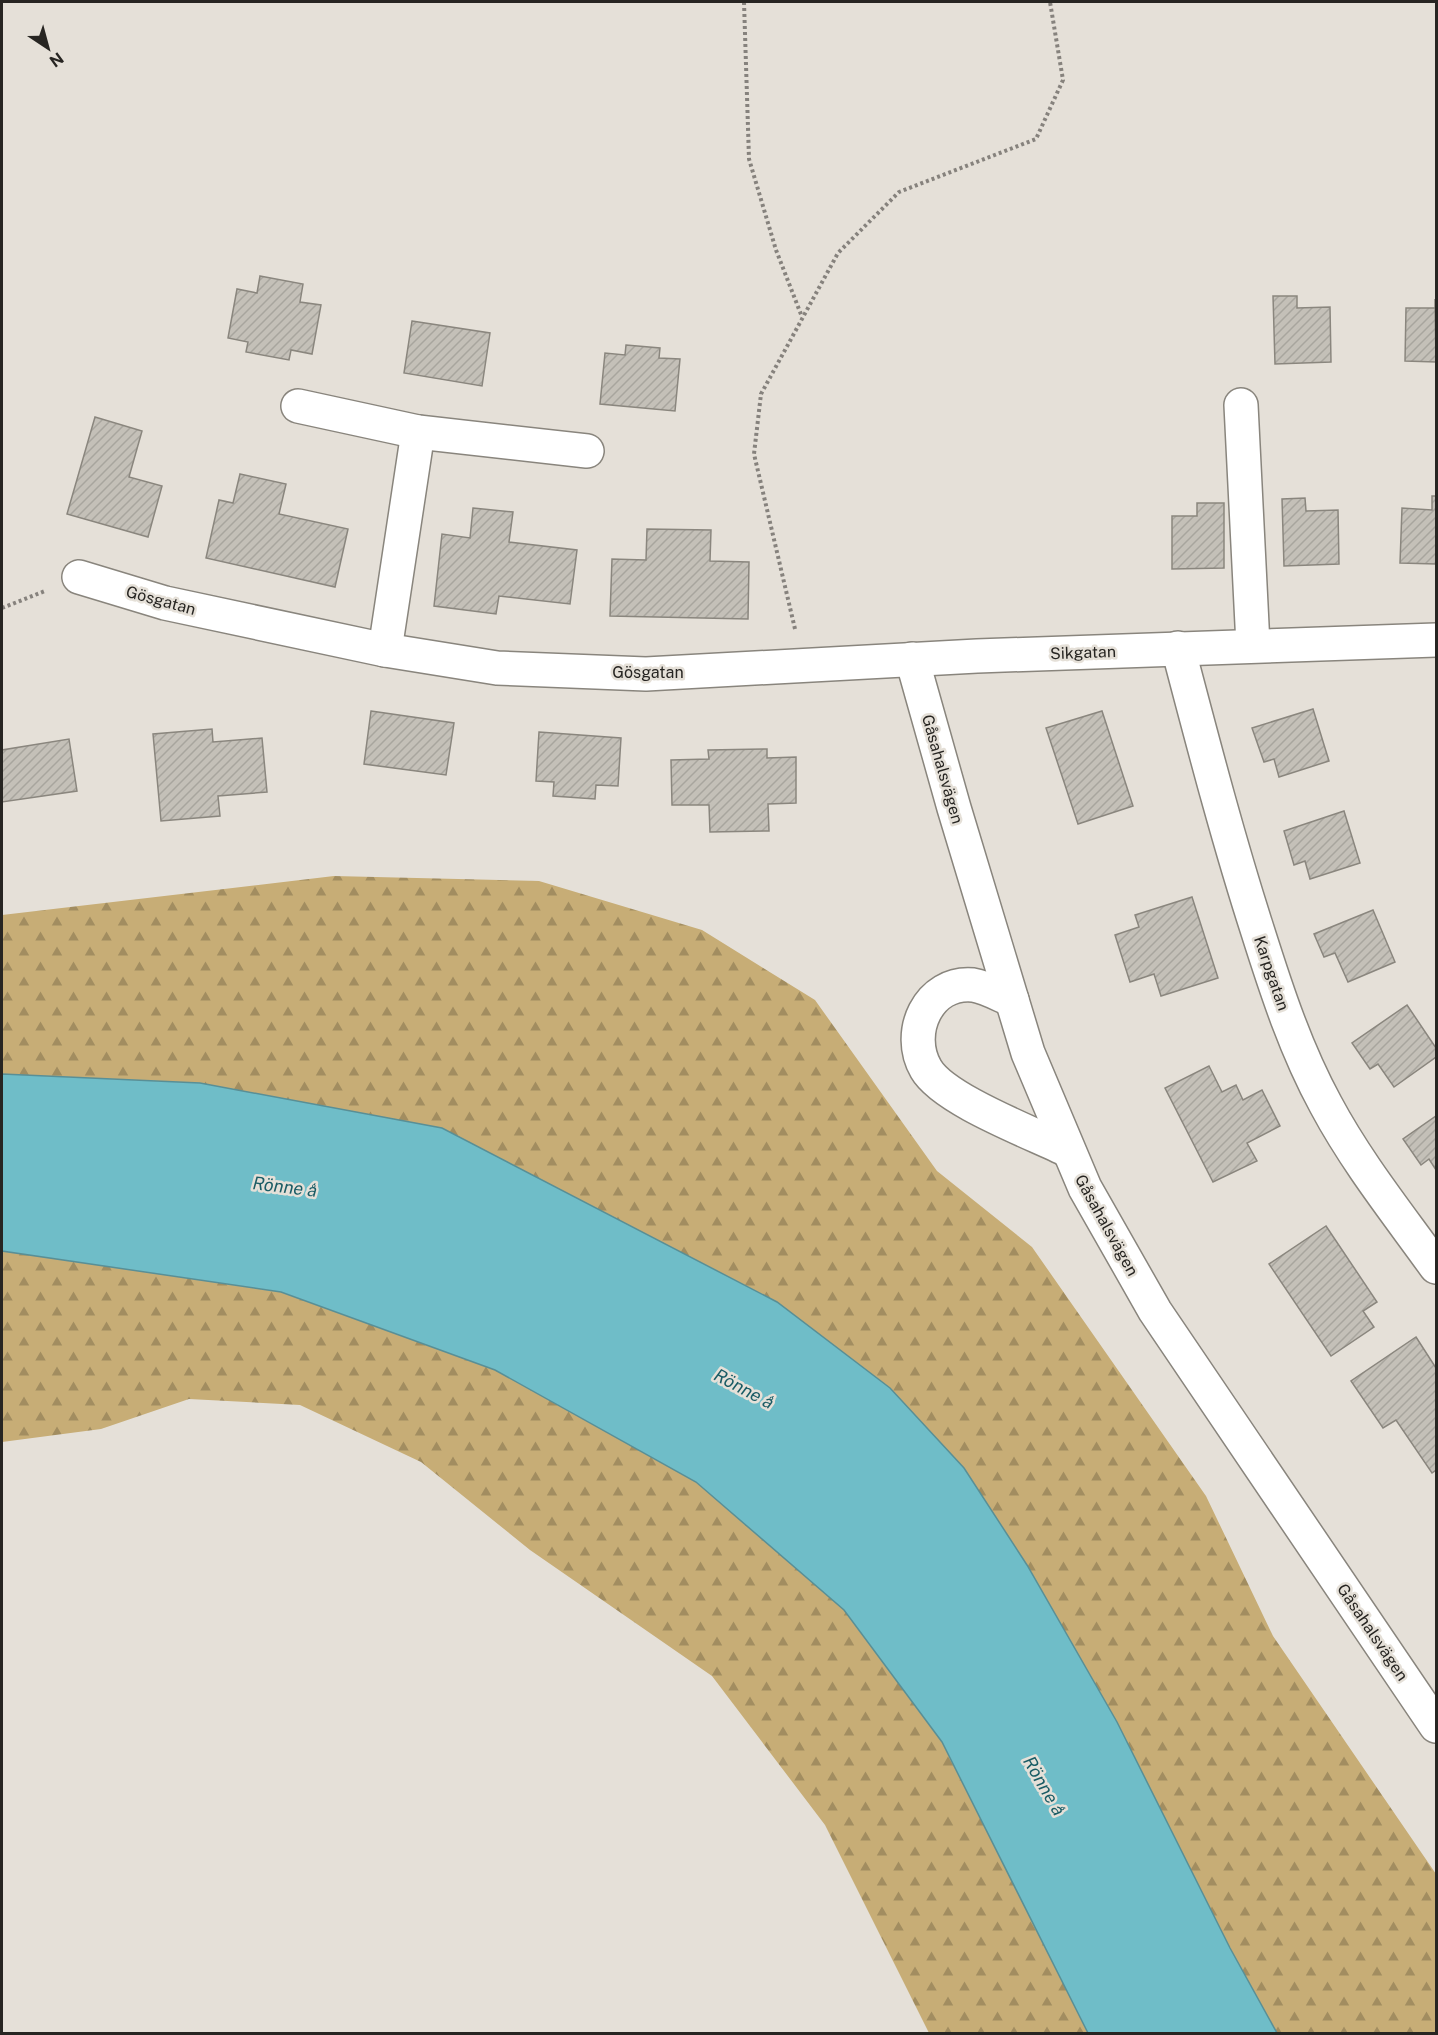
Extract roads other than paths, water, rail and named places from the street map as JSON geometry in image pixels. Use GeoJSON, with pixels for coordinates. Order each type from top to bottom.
{"type":"FeatureCollection","features":[{"type":"Feature","properties":{"kind":"street"},"geometry":{"type":"LineString","coordinates":[[1241,405],[1253,645]]}},
{"type":"Feature","properties":{"kind":"street"},"geometry":{"type":"LineString","coordinates":[[298,406],[418,432],[587,451]]}},
{"type":"Feature","properties":{"kind":"street"},"geometry":{"type":"LineString","coordinates":[[385,650],[418,432]]}},
{"type":"Feature","properties":{"kind":"street","name":"Gösgatan"},"geometry":{"type":"LineString","coordinates":[[79,577],[165,603],[385,650],[497,668],[646,674],[912,659]]}},
{"type":"Feature","properties":{"kind":"street","name":"Sikgatan"},"geometry":{"type":"LineString","coordinates":[[912,659],[1437,640]]}},
{"type":"Feature","properties":{"kind":"street","name":"Karpgatan"},"geometry":{"type":"LineString","coordinates":[[1178,648],[1230,847],[1280,1001],[1303,1059],[1326,1106],[1358,1157],[1437,1267]]}},
{"type":"Feature","properties":{"kind":"street","name":"Gåsahalsvägen"},"geometry":{"type":"LineString","coordinates":[[912,659],[1028,1053],[1067,1150],[1085,1188],[1155,1311],[1437,1726]]}},
{"type":"Feature","properties":{"kind":"street"},"geometry":{"type":"LineString","coordinates":[[1012,1000],[974,985],[956,986],[938,996],[922,1012],[918,1026],[919,1047],[926,1069],[940,1084],[965,1101],[1067,1150]]}},
{"type":"Feature","properties":{"kind":"water","name":"Rönne å"},"geometry":{"type":"Polygon","coordinates":[[[2,1074],[200,1083],[442,1128],[777,1302],[890,1388],[964,1468],[1027,1565],[1117,1722],[1230,1948],[1277,2033],[1088,2033],[942,1742],[844,1610],[696,1482],[495,1370],[281,1292],[2,1251],[2,1074]]]}}]}
